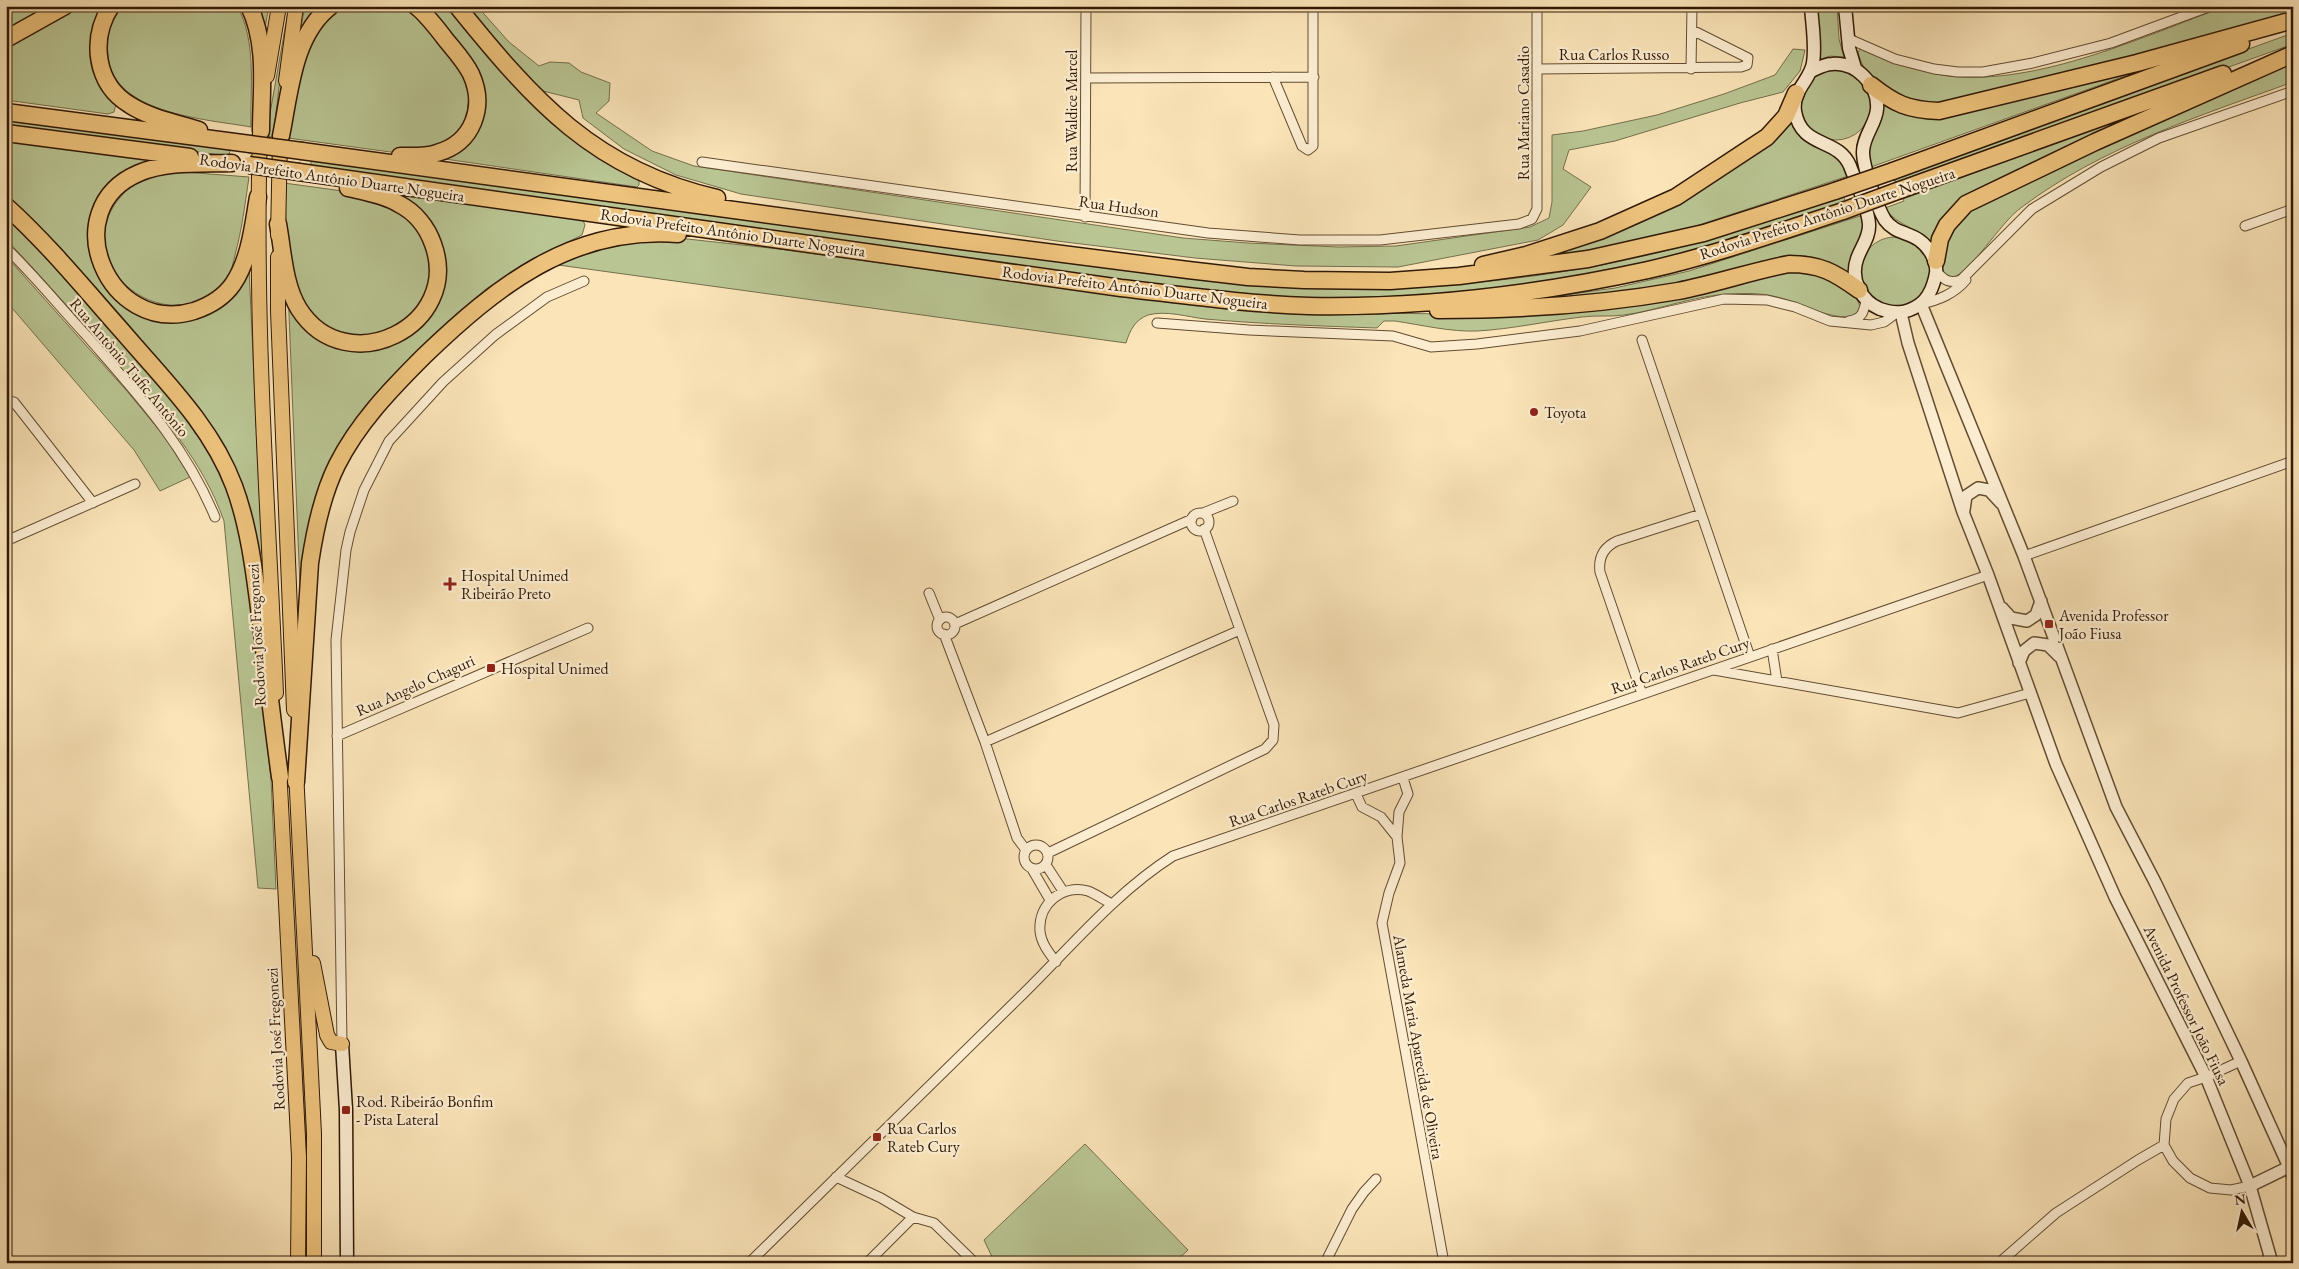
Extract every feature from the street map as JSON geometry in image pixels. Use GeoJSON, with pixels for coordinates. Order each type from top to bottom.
{"type":"FeatureCollection","features":[{"type":"Feature","properties":{"kind":"highway"},"geometry":{"type":"LineString","coordinates":[[6,39],[65,6]]}},
{"type":"Feature","properties":{"kind":"highway"},"geometry":{"type":"LineString","coordinates":[[111,6],[102,24],[98,52],[103,73],[117,95],[130,106],[148,114],[245,144]]}},
{"type":"Feature","properties":{"kind":"highway"},"geometry":{"type":"LineString","coordinates":[[249,6],[256,21],[260,46],[261,131]]}},
{"type":"Feature","properties":{"kind":"highway","name":"Rodovia José Fregonezi"},"geometry":{"type":"LineString","coordinates":[[279,6],[268,69],[261,131],[258,197],[261,344],[299,1157],[298,1263]]}},
{"type":"Feature","properties":{"kind":"highway"},"geometry":{"type":"LineString","coordinates":[[296,6],[290,42],[280,136],[278,311],[296,782],[314,1134],[314,1263]]}},
{"type":"Feature","properties":{"kind":"highway"},"geometry":{"type":"LineString","coordinates":[[280,136],[302,44],[310,27],[331,6]]}},
{"type":"Feature","properties":{"kind":"highway"},"geometry":{"type":"LineString","coordinates":[[327,154],[429,155],[452,147],[470,130],[476,118],[478,105],[476,90],[470,74],[460,57],[431,21],[416,6]]}},
{"type":"Feature","properties":{"kind":"highway"},"geometry":{"type":"LineString","coordinates":[[457,6],[527,89],[583,137],[620,163],[685,191],[815,220]]}},
{"type":"Feature","properties":{"kind":"highway"},"geometry":{"type":"LineString","coordinates":[[1871,85],[1899,105],[1924,111],[1939,111],[2138,63],[2293,20]]}},
{"type":"Feature","properties":{"kind":"highway","name":"Rodovia Prefeito Antônio Duarte Nogueira"},"geometry":{"type":"LineString","coordinates":[[6,112],[961,241],[1248,277],[1390,280],[1458,276],[1588,260],[1704,233],[1893,171],[2293,26]]}},
{"type":"Feature","properties":{"kind":"highway","name":"Rodovia Prefeito Antônio Duarte Nogueira"},"geometry":{"type":"LineString","coordinates":[[6,134],[299,172],[1148,291],[1308,306],[1380,305],[1447,300],[1588,282],[1649,270],[1843,211],[2293,49]]}},
{"type":"Feature","properties":{"kind":"highway"},"geometry":{"type":"LineString","coordinates":[[1936,266],[1940,240],[1947,225],[1955,213],[1966,204],[2095,142],[2293,54]]}},
{"type":"Feature","properties":{"kind":"highway"},"geometry":{"type":"LineString","coordinates":[[1390,280],[1479,266],[1526,255],[1600,231],[1637,216],[1676,196],[1742,156],[1768,137],[1786,116],[1796,93]]}},
{"type":"Feature","properties":{"kind":"highway"},"geometry":{"type":"LineString","coordinates":[[240,164],[154,168],[129,178],[117,189],[102,210],[96,234],[98,257],[110,281],[128,300],[162,314],[187,313],[213,303],[230,288],[241,268],[252,230],[258,197]]}},
{"type":"Feature","properties":{"kind":"highway"},"geometry":{"type":"LineString","coordinates":[[278,224],[284,262],[294,297],[305,316],[325,334],[353,343],[383,340],[407,329],[420,316],[430,301],[436,282],[437,258],[429,234],[414,214],[398,203],[377,195],[327,184],[299,172]]}},
{"type":"Feature","properties":{"kind":"highway"},"geometry":{"type":"LineString","coordinates":[[6,206],[64,264],[182,400],[213,442],[223,462],[241,508],[247,537],[256,590],[280,777]]}},
{"type":"Feature","properties":{"kind":"highway"},"geometry":{"type":"LineString","coordinates":[[296,782],[310,563],[320,513],[337,465],[351,441],[365,420],[401,379],[480,305],[504,287],[549,260],[575,249],[602,241],[651,233],[815,244]]}},
{"type":"Feature","properties":{"kind":"highway"},"geometry":{"type":"LineString","coordinates":[[1308,306],[1393,310],[1496,310],[1589,303],[1680,290],[1789,264],[1806,264],[1832,271],[1862,295]]}},
{"type":"Feature","properties":{"kind":"highway"},"geometry":{"type":"LineString","coordinates":[[304,915],[327,1036],[331,1042],[342,1044]]}},
{"type":"Feature","properties":{"kind":"main road"},"geometry":{"type":"LineString","coordinates":[[1811,6],[1813,55],[1811,71],[1796,93],[1794,108],[1801,128],[1807,136],[1839,151],[1845,157],[1866,213],[1869,223],[1868,232],[1856,261],[1855,269],[1862,295],[1874,306],[1898,314],[1921,304],[1929,293],[1936,266],[1922,241],[1891,226],[1880,210],[1863,154],[1863,144],[1877,108],[1875,93],[1871,85],[1855,68],[1847,38],[1845,6]]}},
{"type":"Feature","properties":{"kind":"main road"},"geometry":{"type":"LineString","coordinates":[[1811,71],[1833,64],[1855,68]]}},
{"type":"Feature","properties":{"kind":"main road"},"geometry":{"type":"LineString","coordinates":[[342,1044],[346,1110],[347,1263]]}},
{"type":"Feature","properties":{"kind":"street","name":"Rua Waldice Marcel"},"geometry":{"type":"LineString","coordinates":[[1085,217],[1086,6]]}},
{"type":"Feature","properties":{"kind":"street"},"geometry":{"type":"LineString","coordinates":[[1273,77],[1302,146],[1308,150],[1313,146],[1313,6]]}},
{"type":"Feature","properties":{"kind":"street","name":"Rua Mariano Casadio"},"geometry":{"type":"LineString","coordinates":[[1532,219],[1537,209],[1538,190],[1536,6]]}},
{"type":"Feature","properties":{"kind":"street","name":"Rua Carlos Russo"},"geometry":{"type":"LineString","coordinates":[[1691,69],[1692,6]]}},
{"type":"Feature","properties":{"kind":"street"},"geometry":{"type":"LineString","coordinates":[[1847,38],[1895,59],[1934,69],[1958,72],[1983,72],[2033,63],[2111,43],[2210,6]]}},
{"type":"Feature","properties":{"kind":"street","name":"Rua Carlos Russo"},"geometry":{"type":"LineString","coordinates":[[1538,69],[1691,69],[1741,67],[1747,65],[1748,58],[1692,30]]}},
{"type":"Feature","properties":{"kind":"street"},"geometry":{"type":"LineString","coordinates":[[1086,78],[1314,77]]}},
{"type":"Feature","properties":{"kind":"street"},"geometry":{"type":"LineString","coordinates":[[1921,304],[1939,300],[1953,292],[1964,282],[1973,269],[2005,234],[2032,209],[2101,166],[2160,138],[2293,91]]}},
{"type":"Feature","properties":{"kind":"street","name":"Rua Hudson"},"geometry":{"type":"LineString","coordinates":[[702,162],[1085,217],[1208,233],[1300,240],[1380,240],[1519,224],[1532,219]]}},
{"type":"Feature","properties":{"kind":"street"},"geometry":{"type":"LineString","coordinates":[[2245,226],[2293,209]]}},
{"type":"Feature","properties":{"kind":"street","name":"Rua Antônio Tufic Antônio"},"geometry":{"type":"LineString","coordinates":[[6,248],[128,383],[164,427],[193,470],[215,518]]}},
{"type":"Feature","properties":{"kind":"street"},"geometry":{"type":"LineString","coordinates":[[1936,266],[1942,278],[1954,282],[1973,269]]}},
{"type":"Feature","properties":{"kind":"street"},"geometry":{"type":"LineString","coordinates":[[342,1044],[336,640],[346,550],[364,490],[389,441],[443,382],[495,335],[547,297],[584,281]]}},
{"type":"Feature","properties":{"kind":"street"},"geometry":{"type":"LineString","coordinates":[[1842,322],[1856,320],[1862,315],[1862,295]]}},
{"type":"Feature","properties":{"kind":"street"},"geometry":{"type":"LineString","coordinates":[[1157,323],[1248,330],[1393,336],[1432,347],[1477,344],[1580,331],[1709,302],[1737,298],[1783,304],[1819,318],[1871,325],[1884,322],[1898,314]]}},
{"type":"Feature","properties":{"kind":"street","name":"Avenida Professor João Fiusa"},"geometry":{"type":"LineString","coordinates":[[1921,304],[2024,556],[2116,807],[2155,882],[2241,1061],[2291,1172]]}},
{"type":"Feature","properties":{"kind":"street","name":"Avenida Professor João Fiusa"},"geometry":{"type":"LineString","coordinates":[[1898,314],[1963,512],[1988,575],[2056,764],[2115,897],[2206,1077],[2250,1186],[2272,1263]]}},
{"type":"Feature","properties":{"kind":"street"},"geometry":{"type":"LineString","coordinates":[[1642,340],[1750,657]]}},
{"type":"Feature","properties":{"kind":"street"},"geometry":{"type":"LineString","coordinates":[[6,401],[14,402],[93,503]]}},
{"type":"Feature","properties":{"kind":"street"},"geometry":{"type":"LineString","coordinates":[[2024,556],[2293,461]]}},
{"type":"Feature","properties":{"kind":"street"},"geometry":{"type":"LineString","coordinates":[[6,541],[135,484]]}},
{"type":"Feature","properties":{"kind":"street"},"geometry":{"type":"LineString","coordinates":[[1963,512],[1966,496],[1978,488],[1989,490],[2005,508]]}},
{"type":"Feature","properties":{"kind":"street"},"geometry":{"type":"LineString","coordinates":[[944,634],[952,632],[955,624],[1192,519],[1198,513],[1203,513],[1233,501]]}},
{"type":"Feature","properties":{"kind":"street"},"geometry":{"type":"LineString","coordinates":[[1192,519],[1193,527],[1198,530],[1204,529],[1209,523],[1208,517],[1203,513]]}},
{"type":"Feature","properties":{"kind":"street"},"geometry":{"type":"LineString","coordinates":[[1642,694],[1600,572],[1601,556],[1607,547],[1617,541],[1701,514]]}},
{"type":"Feature","properties":{"kind":"street"},"geometry":{"type":"LineString","coordinates":[[1048,853],[1265,749],[1273,740],[1274,725],[1204,529]]}},
{"type":"Feature","properties":{"kind":"street","name":"Rua Carlos Rateb Cury"},"geometry":{"type":"LineString","coordinates":[[749,1263],[1056,962],[1112,904],[1147,873],[1173,856],[1988,575]]}},
{"type":"Feature","properties":{"kind":"street"},"geometry":{"type":"LineString","coordinates":[[929,593],[940,620],[938,628],[944,634],[985,742],[1017,838],[1026,850],[1025,861],[1032,869],[1050,900]]}},
{"type":"Feature","properties":{"kind":"street"},"geometry":{"type":"LineString","coordinates":[[1998,603],[2011,618],[2027,621],[2036,615],[2041,601]]}},
{"type":"Feature","properties":{"kind":"street"},"geometry":{"type":"LineString","coordinates":[[940,620],[944,617],[950,618],[955,624]]}},
{"type":"Feature","properties":{"kind":"street","name":"Rua Angelo Chaguri"},"geometry":{"type":"LineString","coordinates":[[337,736],[588,628]]}},
{"type":"Feature","properties":{"kind":"street"},"geometry":{"type":"LineString","coordinates":[[985,742],[1240,630]]}},
{"type":"Feature","properties":{"kind":"street"},"geometry":{"type":"LineString","coordinates":[[2019,662],[2024,651],[2034,643],[2048,645],[2060,657]]}},
{"type":"Feature","properties":{"kind":"street"},"geometry":{"type":"LineString","coordinates":[[1772,650],[1777,681]]}},
{"type":"Feature","properties":{"kind":"street"},"geometry":{"type":"LineString","coordinates":[[1712,670],[1958,713],[2030,693]]}},
{"type":"Feature","properties":{"kind":"street","name":"Alameda Maria Aparecida de Oliveira"},"geometry":{"type":"LineString","coordinates":[[1402,778],[1408,794],[1399,812],[1397,837],[1400,863],[1389,893],[1382,923],[1444,1263]]}},
{"type":"Feature","properties":{"kind":"street"},"geometry":{"type":"LineString","coordinates":[[1356,794],[1362,806],[1381,817],[1397,837]]}},
{"type":"Feature","properties":{"kind":"street"},"geometry":{"type":"LineString","coordinates":[[1381,817],[1399,812]]}},
{"type":"Feature","properties":{"kind":"street"},"geometry":{"type":"LineString","coordinates":[[1026,850],[1032,846],[1039,845],[1048,853]]}},
{"type":"Feature","properties":{"kind":"street"},"geometry":{"type":"LineString","coordinates":[[1048,853],[1046,865],[1063,891]]}},
{"type":"Feature","properties":{"kind":"street"},"geometry":{"type":"LineString","coordinates":[[1032,869],[1040,869],[1046,865]]}},
{"type":"Feature","properties":{"kind":"street"},"geometry":{"type":"LineString","coordinates":[[1056,962],[1044,944],[1040,930],[1043,915],[1050,900],[1063,891],[1075,890],[1088,891],[1112,904]]}},
{"type":"Feature","properties":{"kind":"street"},"geometry":{"type":"LineString","coordinates":[[2241,1061],[2188,1083],[2174,1099],[2166,1120],[2164,1146],[2173,1162],[2190,1178],[2210,1188],[2231,1190],[2250,1186],[2291,1172]]}},
{"type":"Feature","properties":{"kind":"street"},"geometry":{"type":"LineString","coordinates":[[1999,1263],[2056,1213],[2138,1160],[2164,1146]]}},
{"type":"Feature","properties":{"kind":"street"},"geometry":{"type":"LineString","coordinates":[[836,1177],[881,1198],[913,1217],[934,1223],[975,1263]]}},
{"type":"Feature","properties":{"kind":"street"},"geometry":{"type":"LineString","coordinates":[[1325,1262],[1352,1209],[1376,1179]]}},
{"type":"Feature","properties":{"kind":"street"},"geometry":{"type":"LineString","coordinates":[[867,1263],[913,1217]]}},
{"type":"Feature","properties":{"kind":"green space"},"geometry":{"type":"Polygon","coordinates":[[[22,6],[60,6],[6,35],[6,15],[22,6]]]}},
{"type":"Feature","properties":{"kind":"green space"},"geometry":{"type":"Polygon","coordinates":[[[75,6],[106,6],[94,31],[90,59],[97,80],[116,104],[114,112],[108,114],[6,100],[6,43],[75,6]]]}},
{"type":"Feature","properties":{"kind":"green space"},"geometry":{"type":"Polygon","coordinates":[[[123,6],[237,6],[243,20],[250,49],[251,127],[210,121],[165,110],[144,102],[126,90],[114,75],[108,56],[108,35],[115,18],[123,6]]]}},
{"type":"Feature","properties":{"kind":"green space"},"geometry":{"type":"Polygon","coordinates":[[[257,6],[269,6],[264,33],[257,6]]]}},
{"type":"Feature","properties":{"kind":"green space"},"geometry":{"type":"Polygon","coordinates":[[[289,6],[273,137],[266,136],[289,6]]]}},
{"type":"Feature","properties":{"kind":"green space"},"geometry":{"type":"Polygon","coordinates":[[[305,6],[324,6],[299,37],[305,6]]]}},
{"type":"Feature","properties":{"kind":"green space"},"geometry":{"type":"Polygon","coordinates":[[[344,6],[399,6],[429,28],[464,72],[472,106],[455,140],[405,154],[288,138],[304,47],[333,11],[344,6]]]}},
{"type":"Feature","properties":{"kind":"green space"},"geometry":{"type":"Polygon","coordinates":[[[422,6],[453,6],[489,52],[639,179],[639,185],[637,187],[445,159],[456,153],[469,140],[475,126],[480,95],[422,6]]]}},
{"type":"Feature","properties":{"kind":"green space"},"geometry":{"type":"Polygon","coordinates":[[[464,6],[477,6],[509,42],[539,66],[550,62],[569,63],[581,72],[610,83],[609,101],[596,113],[652,151],[694,166],[1183,238],[1338,247],[1396,246],[1530,227],[1549,218],[1552,202],[1552,135],[1583,131],[1657,115],[1724,94],[1775,75],[1793,49],[1805,50],[1800,71],[1783,92],[1615,141],[1569,150],[1563,169],[1591,187],[1563,225],[1538,240],[1398,267],[1296,266],[1195,258],[1057,241],[741,194],[676,175],[624,149],[583,118],[579,100],[539,90],[464,6]]]}},
{"type":"Feature","properties":{"kind":"green space"},"geometry":{"type":"Polygon","coordinates":[[[1815,6],[1837,6],[1839,39],[1844,57],[1830,56],[1818,60],[1815,6]]]}},
{"type":"Feature","properties":{"kind":"green space"},"geometry":{"type":"Polygon","coordinates":[[[2227,6],[2293,6],[2293,16],[1952,104],[1921,105],[1888,92],[1872,79],[1866,71],[1858,52],[1861,48],[1915,68],[1948,76],[1983,77],[2018,74],[2090,56],[2227,6]]]}},
{"type":"Feature","properties":{"kind":"green space"},"geometry":{"type":"Polygon","coordinates":[[[2293,33],[2293,44],[1897,186],[1893,177],[2293,33]]]}},
{"type":"Feature","properties":{"kind":"green space"},"geometry":{"type":"Polygon","coordinates":[[[2293,59],[2293,82],[2222,107],[2152,135],[2085,167],[2053,186],[2013,214],[1977,258],[1959,274],[1951,278],[1942,271],[1945,243],[1952,229],[1969,206],[2293,59]]]}},
{"type":"Feature","properties":{"kind":"green space"},"geometry":{"type":"Polygon","coordinates":[[[1836,70],[1849,73],[1861,80],[1868,92],[1871,105],[1868,118],[1861,130],[1849,137],[1836,140],[1823,137],[1811,130],[1804,118],[1801,105],[1804,92],[1811,80],[1823,73],[1836,70]]]}},
{"type":"Feature","properties":{"kind":"green space"},"geometry":{"type":"Polygon","coordinates":[[[2142,70],[1871,167],[1868,145],[1882,100],[1899,110],[2142,70]]]}},
{"type":"Feature","properties":{"kind":"green space"},"geometry":{"type":"Polygon","coordinates":[[[2174,100],[1982,190],[1933,245],[1928,239],[1895,219],[1885,208],[1904,201],[1903,199],[2174,100]]]}},
{"type":"Feature","properties":{"kind":"green space"},"geometry":{"type":"Polygon","coordinates":[[[1791,119],[1805,140],[1827,151],[1841,162],[1848,176],[1693,227],[1589,250],[1537,258],[1590,240],[1791,119]]]}},
{"type":"Feature","properties":{"kind":"green space"},"geometry":{"type":"Polygon","coordinates":[[[6,120],[230,150],[229,156],[6,127],[6,120]]]}},
{"type":"Feature","properties":{"kind":"green space"},"geometry":{"type":"Polygon","coordinates":[[[6,141],[154,160],[125,174],[90,239],[122,302],[143,316],[172,321],[249,268],[262,552],[259,556],[239,479],[219,436],[117,311],[52,240],[6,194],[6,141]]]}},
{"type":"Feature","properties":{"kind":"green space"},"geometry":{"type":"Polygon","coordinates":[[[311,161],[1262,285],[1316,287],[1426,286],[1535,276],[1642,256],[1714,238],[1843,195],[1846,203],[1745,239],[1577,279],[1440,295],[1306,299],[1217,294],[311,166],[311,161]]]}},
{"type":"Feature","properties":{"kind":"green space"},"geometry":{"type":"Polygon","coordinates":[[[184,172],[249,177],[241,226],[229,275],[207,297],[183,305],[159,303],[136,293],[118,276],[106,255],[105,230],[115,204],[135,183],[150,176],[184,172]]]}},
{"type":"Feature","properties":{"kind":"green space"},"geometry":{"type":"Polygon","coordinates":[[[284,183],[350,192],[395,205],[424,237],[433,269],[423,307],[376,338],[330,332],[300,302],[287,239],[284,183]]]}},
{"type":"Feature","properties":{"kind":"green space"},"geometry":{"type":"Polygon","coordinates":[[[405,194],[582,218],[585,225],[582,235],[529,261],[486,289],[388,380],[365,406],[340,443],[303,589],[300,586],[288,289],[326,339],[412,333],[444,267],[402,196],[405,194]]]}},
{"type":"Feature","properties":{"kind":"green space"},"geometry":{"type":"Polygon","coordinates":[[[6,210],[190,415],[234,495],[249,577],[271,779],[276,889],[258,888],[224,521],[204,478],[180,439],[78,318],[6,239],[6,210]]]}},
{"type":"Feature","properties":{"kind":"green space"},"geometry":{"type":"Polygon","coordinates":[[[1863,215],[1862,231],[1850,269],[1851,277],[1806,256],[1787,256],[1645,290],[1507,303],[1615,288],[1689,271],[1863,215]]]}},
{"type":"Feature","properties":{"kind":"green space"},"geometry":{"type":"Polygon","coordinates":[[[669,237],[779,249],[1159,301],[1282,312],[1455,314],[1802,269],[1810,269],[1834,279],[1849,290],[1859,303],[1860,309],[1855,315],[1846,317],[1834,316],[1771,296],[1731,294],[1704,297],[1624,315],[1587,316],[1504,329],[1477,331],[1446,329],[1395,321],[1384,321],[1377,328],[1313,326],[1205,319],[1162,313],[1148,315],[1136,323],[1126,343],[551,264],[578,252],[669,237]]]}},
{"type":"Feature","properties":{"kind":"green space"},"geometry":{"type":"Polygon","coordinates":[[[1895,237],[1908,240],[1920,247],[1927,259],[1930,272],[1927,285],[1920,297],[1908,304],[1895,307],[1882,304],[1870,297],[1863,285],[1860,272],[1863,259],[1870,247],[1882,240],[1895,237]]]}},
{"type":"Feature","properties":{"kind":"green space"},"geometry":{"type":"Polygon","coordinates":[[[6,256],[126,390],[165,437],[190,477],[160,491],[134,450],[6,301],[6,256]]]}},
{"type":"Feature","properties":{"kind":"green space"},"geometry":{"type":"Polygon","coordinates":[[[1085,1144],[1188,1250],[1174,1263],[995,1263],[984,1240],[1085,1144]]]}},
{"type":"Feature","properties":{"kind":"place","name":"Toyota"},"geometry":{"type":"Point","coordinates":[1534,412]}},
{"type":"Feature","properties":{"kind":"place","name":"Hospital Unimed Ribeirão Preto"},"geometry":{"type":"Point","coordinates":[450,584]}},
{"type":"Feature","properties":{"kind":"place","name":"Avenida Professor João Fiusa"},"geometry":{"type":"Point","coordinates":[2049,624]}},
{"type":"Feature","properties":{"kind":"place","name":"Hospital Unimed"},"geometry":{"type":"Point","coordinates":[491,668]}},
{"type":"Feature","properties":{"kind":"place","name":"Rod. Ribeirão Bonfim - Pista Lateral"},"geometry":{"type":"Point","coordinates":[346,1110]}},
{"type":"Feature","properties":{"kind":"place","name":"Rua Carlos Rateb Cury"},"geometry":{"type":"Point","coordinates":[877,1137]}}]}
